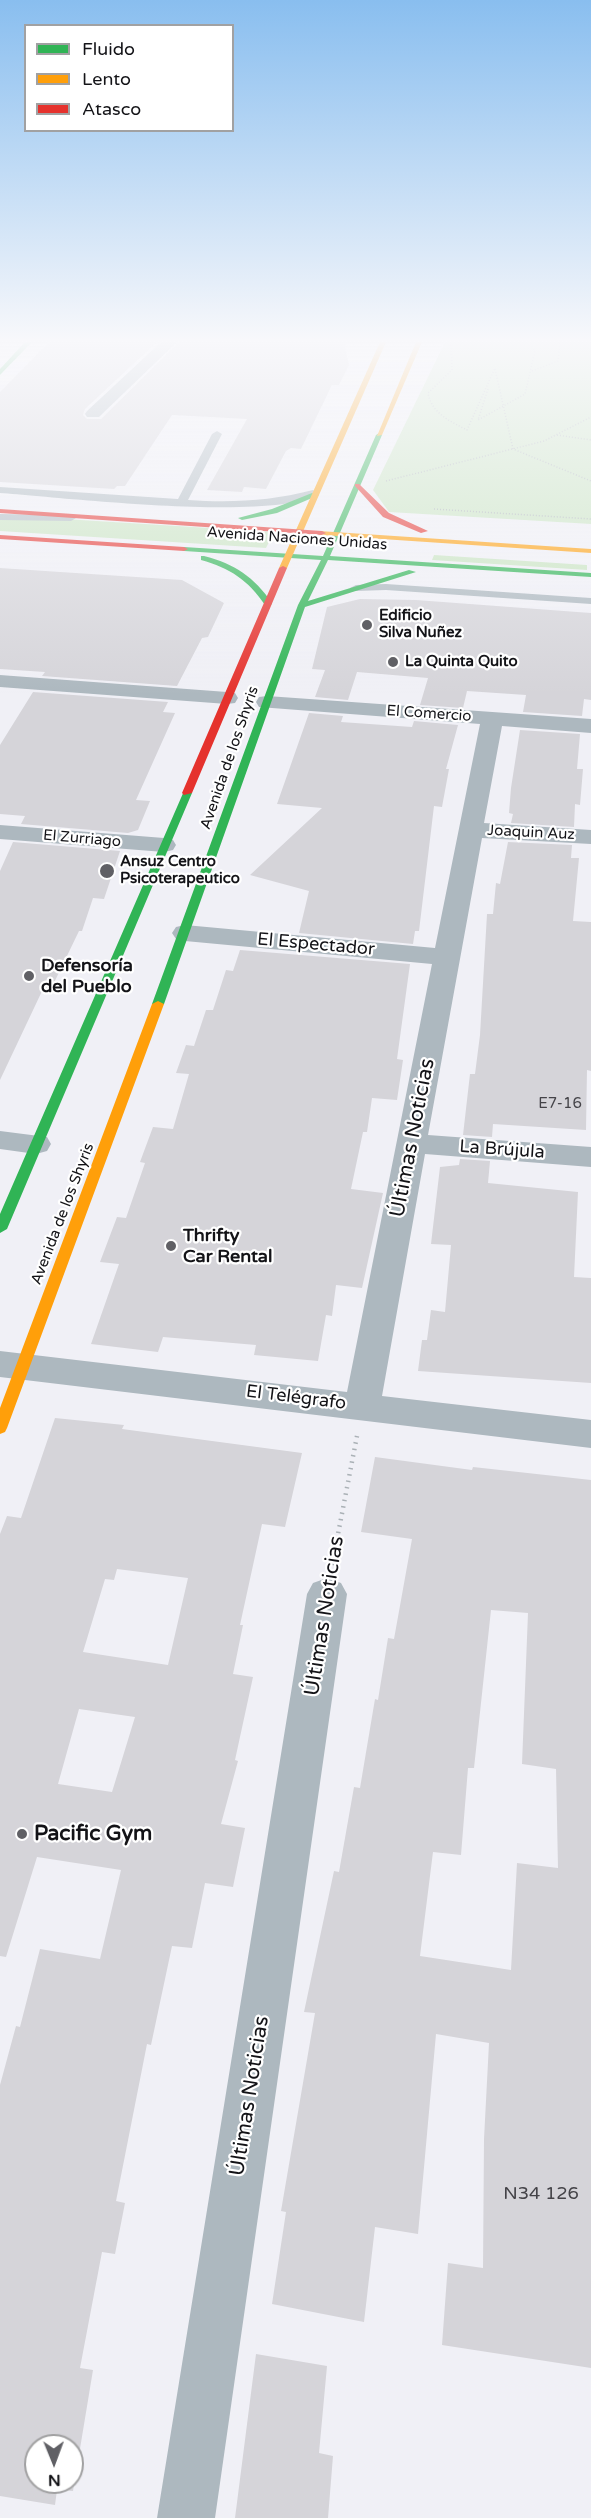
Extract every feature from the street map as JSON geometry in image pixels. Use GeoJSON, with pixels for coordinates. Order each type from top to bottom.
{"type":"FeatureCollection","features":[{"type":"Feature","properties":{"kind":"main road","name":"Avenida de los Shyris"},"geometry":{"type":"LineString","coordinates":[[0,1229],[330,460]]}},
{"type":"Feature","properties":{"kind":"main road","name":"Avenida de los Shyris"},"geometry":{"type":"LineString","coordinates":[[0,1428],[12,1365],[185,933],[302,605],[327,558],[368,460]]}},
{"type":"Feature","properties":{"kind":"main road"},"geometry":{"type":"LineString","coordinates":[[357,485],[386,515],[402,524],[454,541]]}},
{"type":"Feature","properties":{"kind":"main road"},"geometry":{"type":"LineString","coordinates":[[204,524],[259,515],[315,493]]}},
{"type":"Feature","properties":{"kind":"main road","name":"Avenida Naciones Unidas"},"geometry":{"type":"LineString","coordinates":[[0,511],[591,551]]}},
{"type":"Feature","properties":{"kind":"main road","name":"Avenida Naciones Unidas"},"geometry":{"type":"LineString","coordinates":[[0,538],[591,575]]}},
{"type":"Feature","properties":{"kind":"main road"},"geometry":{"type":"LineString","coordinates":[[171,548],[227,564],[254,581],[268,603]]}},
{"type":"Feature","properties":{"kind":"main road"},"geometry":{"type":"LineString","coordinates":[[302,605],[401,574],[456,566]]}},
{"type":"Feature","properties":{"kind":"street"},"geometry":{"type":"LineString","coordinates":[[0,702],[7,682],[227,698]]}},
{"type":"Feature","properties":{"kind":"street","name":"El Comercio"},"geometry":{"type":"LineString","coordinates":[[267,702],[591,726]]}},
{"type":"Feature","properties":{"kind":"street","name":"Últimas Noticias"},"geometry":{"type":"LineString","coordinates":[[362,1406],[492,718]]}},
{"type":"Feature","properties":{"kind":"street","name":"Joaquin Auz"},"geometry":{"type":"LineString","coordinates":[[471,830],[591,837]]}},
{"type":"Feature","properties":{"kind":"street","name":"El Zurriago"},"geometry":{"type":"LineString","coordinates":[[0,832],[164,845]]}},
{"type":"Feature","properties":{"kind":"street","name":"El Espectador"},"geometry":{"type":"LineString","coordinates":[[185,933],[447,957]]}},
{"type":"Feature","properties":{"kind":"street"},"geometry":{"type":"LineString","coordinates":[[0,1140],[36,1144]]}},
{"type":"Feature","properties":{"kind":"street","name":"La Brújula"},"geometry":{"type":"LineString","coordinates":[[412,1143],[591,1157]]}},
{"type":"Feature","properties":{"kind":"street","name":"El Telégrafo"},"geometry":{"type":"LineString","coordinates":[[12,1365],[591,1434]]}},
{"type":"Feature","properties":{"kind":"street","name":"Últimas Noticias"},"geometry":{"type":"LineString","coordinates":[[186,2518],[327,1594]]}},
{"type":"Feature","properties":{"kind":"lane"},"geometry":{"type":"LineString","coordinates":[[182,502],[204,460]]}},
{"type":"Feature","properties":{"kind":"lane"},"geometry":{"type":"LineString","coordinates":[[0,490],[251,506],[315,493]]}},
{"type":"Feature","properties":{"kind":"lane"},"geometry":{"type":"LineString","coordinates":[[0,517],[37,519],[91,517]]}},
{"type":"Feature","properties":{"kind":"lane"},"geometry":{"type":"LineString","coordinates":[[354,588],[386,587],[591,602]]}},
{"type":"Feature","properties":{"kind":"path"},"geometry":{"type":"LineString","coordinates":[[377,483],[471,460]]}},
{"type":"Feature","properties":{"kind":"path"},"geometry":{"type":"LineString","coordinates":[[539,460],[591,481]]}},
{"type":"Feature","properties":{"kind":"path"},"geometry":{"type":"LineString","coordinates":[[433,509],[591,519]]}},
{"type":"Feature","properties":{"kind":"path","name":"Últimas Noticias"},"geometry":{"type":"LineString","coordinates":[[327,1594],[362,1406]]}},
{"type":"Feature","properties":{"kind":"green space"},"geometry":{"type":"Polygon","coordinates":[[[388,460],[591,460],[591,524],[389,512],[373,490],[388,460]]]}},
{"type":"Feature","properties":{"kind":"green space"},"geometry":{"type":"Polygon","coordinates":[[[0,515],[274,532],[266,548],[0,531],[0,515]]]}},
{"type":"Feature","properties":{"kind":"green space"},"geometry":{"type":"Polygon","coordinates":[[[434,555],[587,565],[587,570],[432,560],[434,555]]]}},
{"type":"Feature","properties":{"kind":"building"},"geometry":{"type":"Polygon","coordinates":[[[0,460],[143,460],[125,486],[117,486],[114,489],[0,482],[0,460]]]}},
{"type":"Feature","properties":{"kind":"building"},"geometry":{"type":"Polygon","coordinates":[[[224,460],[282,460],[266,489],[244,487],[242,492],[207,490],[224,460]]]}},
{"type":"Feature","properties":{"kind":"building"},"geometry":{"type":"Polygon","coordinates":[[[0,568],[182,580],[224,603],[208,637],[202,638],[177,686],[42,676],[45,672],[0,669],[0,568]]]}},
{"type":"Feature","properties":{"kind":"building"},"geometry":{"type":"Polygon","coordinates":[[[360,599],[416,600],[591,613],[591,700],[584,699],[582,716],[523,712],[526,695],[467,691],[463,708],[420,705],[428,678],[357,672],[348,700],[315,697],[325,670],[312,669],[327,607],[360,599]]]}},
{"type":"Feature","properties":{"kind":"building"},"geometry":{"type":"Polygon","coordinates":[[[33,692],[168,702],[163,712],[175,713],[136,800],[150,801],[138,830],[128,833],[21,824],[25,816],[0,814],[0,745],[33,692]]]}},
{"type":"Feature","properties":{"kind":"building"},"geometry":{"type":"Polygon","coordinates":[[[309,713],[343,716],[341,722],[412,727],[414,721],[458,725],[446,769],[449,769],[442,807],[434,806],[419,931],[415,931],[413,944],[299,933],[309,891],[250,875],[322,808],[277,804],[309,713]]]}},
{"type":"Feature","properties":{"kind":"building"},"geometry":{"type":"Polygon","coordinates":[[[520,730],[580,734],[577,769],[583,769],[580,805],[575,804],[574,827],[511,823],[513,814],[509,813],[511,788],[520,730]]]}},
{"type":"Feature","properties":{"kind":"building"},"geometry":{"type":"Polygon","coordinates":[[[13,842],[120,851],[104,899],[93,898],[82,931],[79,931],[51,989],[43,989],[0,1080],[0,871],[13,842]]]}},
{"type":"Feature","properties":{"kind":"building"},"geometry":{"type":"Polygon","coordinates":[[[508,842],[572,845],[571,858],[579,858],[573,921],[591,922],[591,1071],[587,1070],[586,1130],[493,1124],[492,1137],[463,1135],[470,1074],[475,1074],[480,1035],[487,914],[493,914],[496,883],[500,884],[508,842]]]}},
{"type":"Feature","properties":{"kind":"building"},"geometry":{"type":"Polygon","coordinates":[[[240,950],[410,964],[397,1059],[403,1060],[397,1100],[372,1098],[367,1132],[363,1132],[351,1189],[383,1193],[362,1288],[336,1285],[332,1316],[326,1315],[318,1361],[254,1355],[256,1345],[163,1337],[158,1352],[91,1344],[119,1264],[100,1262],[117,1217],[126,1218],[145,1163],[140,1162],[153,1127],[173,1129],[189,1074],[176,1073],[186,1045],[194,1046],[206,1010],[213,1010],[226,970],[233,971],[240,950]]]}},
{"type":"Feature","properties":{"kind":"building"},"geometry":{"type":"Polygon","coordinates":[[[460,1159],[490,1161],[488,1183],[578,1192],[574,1277],[591,1278],[591,1383],[418,1371],[422,1340],[427,1340],[431,1310],[445,1312],[451,1245],[431,1244],[440,1167],[459,1165],[460,1159]]]}},
{"type":"Feature","properties":{"kind":"building"},"geometry":{"type":"Polygon","coordinates":[[[55,1418],[124,1425],[122,1429],[302,1453],[285,1527],[262,1524],[240,1625],[243,1625],[233,1674],[253,1677],[235,1760],[238,1761],[221,1824],[245,1828],[233,1887],[205,1883],[192,1948],[172,1946],[151,2045],[147,2044],[116,2201],[125,2203],[115,2254],[102,2252],[80,2368],[93,2370],[82,2434],[24,2434],[24,2494],[56,2494],[55,2505],[0,2496],[0,2085],[16,2026],[20,2027],[40,1949],[100,1959],[121,1870],[37,1857],[6,1957],[0,1956],[0,1534],[7,1516],[21,1518],[55,1418]],[[117,1569],[114,1580],[105,1579],[83,1652],[168,1665],[188,1578],[117,1569]],[[79,1709],[58,1784],[112,1792],[135,1717],[79,1709]]]}},
{"type":"Feature","properties":{"kind":"building"},"geometry":{"type":"Polygon","coordinates":[[[375,1457],[472,1470],[473,1467],[591,1480],[591,2368],[442,2345],[448,2263],[483,2268],[484,2139],[489,2043],[436,2034],[418,2234],[375,2227],[364,2322],[272,2304],[286,2212],[281,2211],[315,2013],[304,2012],[334,1871],[339,1872],[354,1787],[360,1788],[375,1699],[378,1700],[388,1638],[394,1639],[412,1539],[361,1532],[375,1457]],[[491,1610],[474,1768],[468,1768],[461,1855],[433,1852],[420,1956],[511,1970],[517,1863],[558,1868],[556,1769],[522,1764],[528,1613],[491,1610]]]}},
{"type":"Feature","properties":{"kind":"building"},"geometry":{"type":"Polygon","coordinates":[[[256,2354],[327,2366],[319,2453],[333,2456],[328,2518],[235,2518],[256,2354]]]}},
{"type":"Feature","properties":{"kind":"traffic: fast"},"geometry":{"type":"LineString","coordinates":[[158,1004],[302,605],[338,533],[369,460]]}},
{"type":"Feature","properties":{"kind":"traffic: fast"},"geometry":{"type":"LineString","coordinates":[[242,518],[274,511],[315,495]]}},
{"type":"Feature","properties":{"kind":"traffic: fast"},"geometry":{"type":"LineString","coordinates":[[184,549],[591,575]]}},
{"type":"Feature","properties":{"kind":"traffic: fast"},"geometry":{"type":"LineString","coordinates":[[204,558],[234,568],[255,585],[268,603]]}},
{"type":"Feature","properties":{"kind":"traffic: fast"},"geometry":{"type":"LineString","coordinates":[[302,605],[412,572]]}},
{"type":"Feature","properties":{"kind":"traffic: fast"},"geometry":{"type":"LineString","coordinates":[[0,1229],[187,793]]}},
{"type":"Feature","properties":{"kind":"traffic: slow"},"geometry":{"type":"LineString","coordinates":[[283,568],[331,460]]}},
{"type":"Feature","properties":{"kind":"traffic: slow"},"geometry":{"type":"LineString","coordinates":[[322,533],[591,551]]}},
{"type":"Feature","properties":{"kind":"traffic: slow"},"geometry":{"type":"LineString","coordinates":[[0,1428],[158,1004]]}},
{"type":"Feature","properties":{"kind":"traffic: jam"},"geometry":{"type":"LineString","coordinates":[[357,485],[386,515],[424,531]]}},
{"type":"Feature","properties":{"kind":"traffic: jam"},"geometry":{"type":"LineString","coordinates":[[0,511],[322,533]]}},
{"type":"Feature","properties":{"kind":"traffic: jam"},"geometry":{"type":"LineString","coordinates":[[0,537],[184,549]]}},
{"type":"Feature","properties":{"kind":"traffic: jam"},"geometry":{"type":"LineString","coordinates":[[187,793],[283,568]]}},
{"type":"Feature","properties":{"kind":"place","name":"Edificio Silva Nuñez"},"geometry":{"type":"Point","coordinates":[367,625]}},
{"type":"Feature","properties":{"kind":"place","name":"La Quinta Quito"},"geometry":{"type":"Point","coordinates":[393,662]}},
{"type":"Feature","properties":{"kind":"place","name":"Ansuz Centro Psicoterapeutico"},"geometry":{"type":"Point","coordinates":[107,871]}},
{"type":"Feature","properties":{"kind":"place","name":"Defensoría del Pueblo"},"geometry":{"type":"Point","coordinates":[29,976]}},
{"type":"Feature","properties":{"kind":"place","name":"Thrifty Car Rental"},"geometry":{"type":"Point","coordinates":[171,1246]}},
{"type":"Feature","properties":{"kind":"place","name":"Pacific Gym"},"geometry":{"type":"Point","coordinates":[22,1834]}}]}
